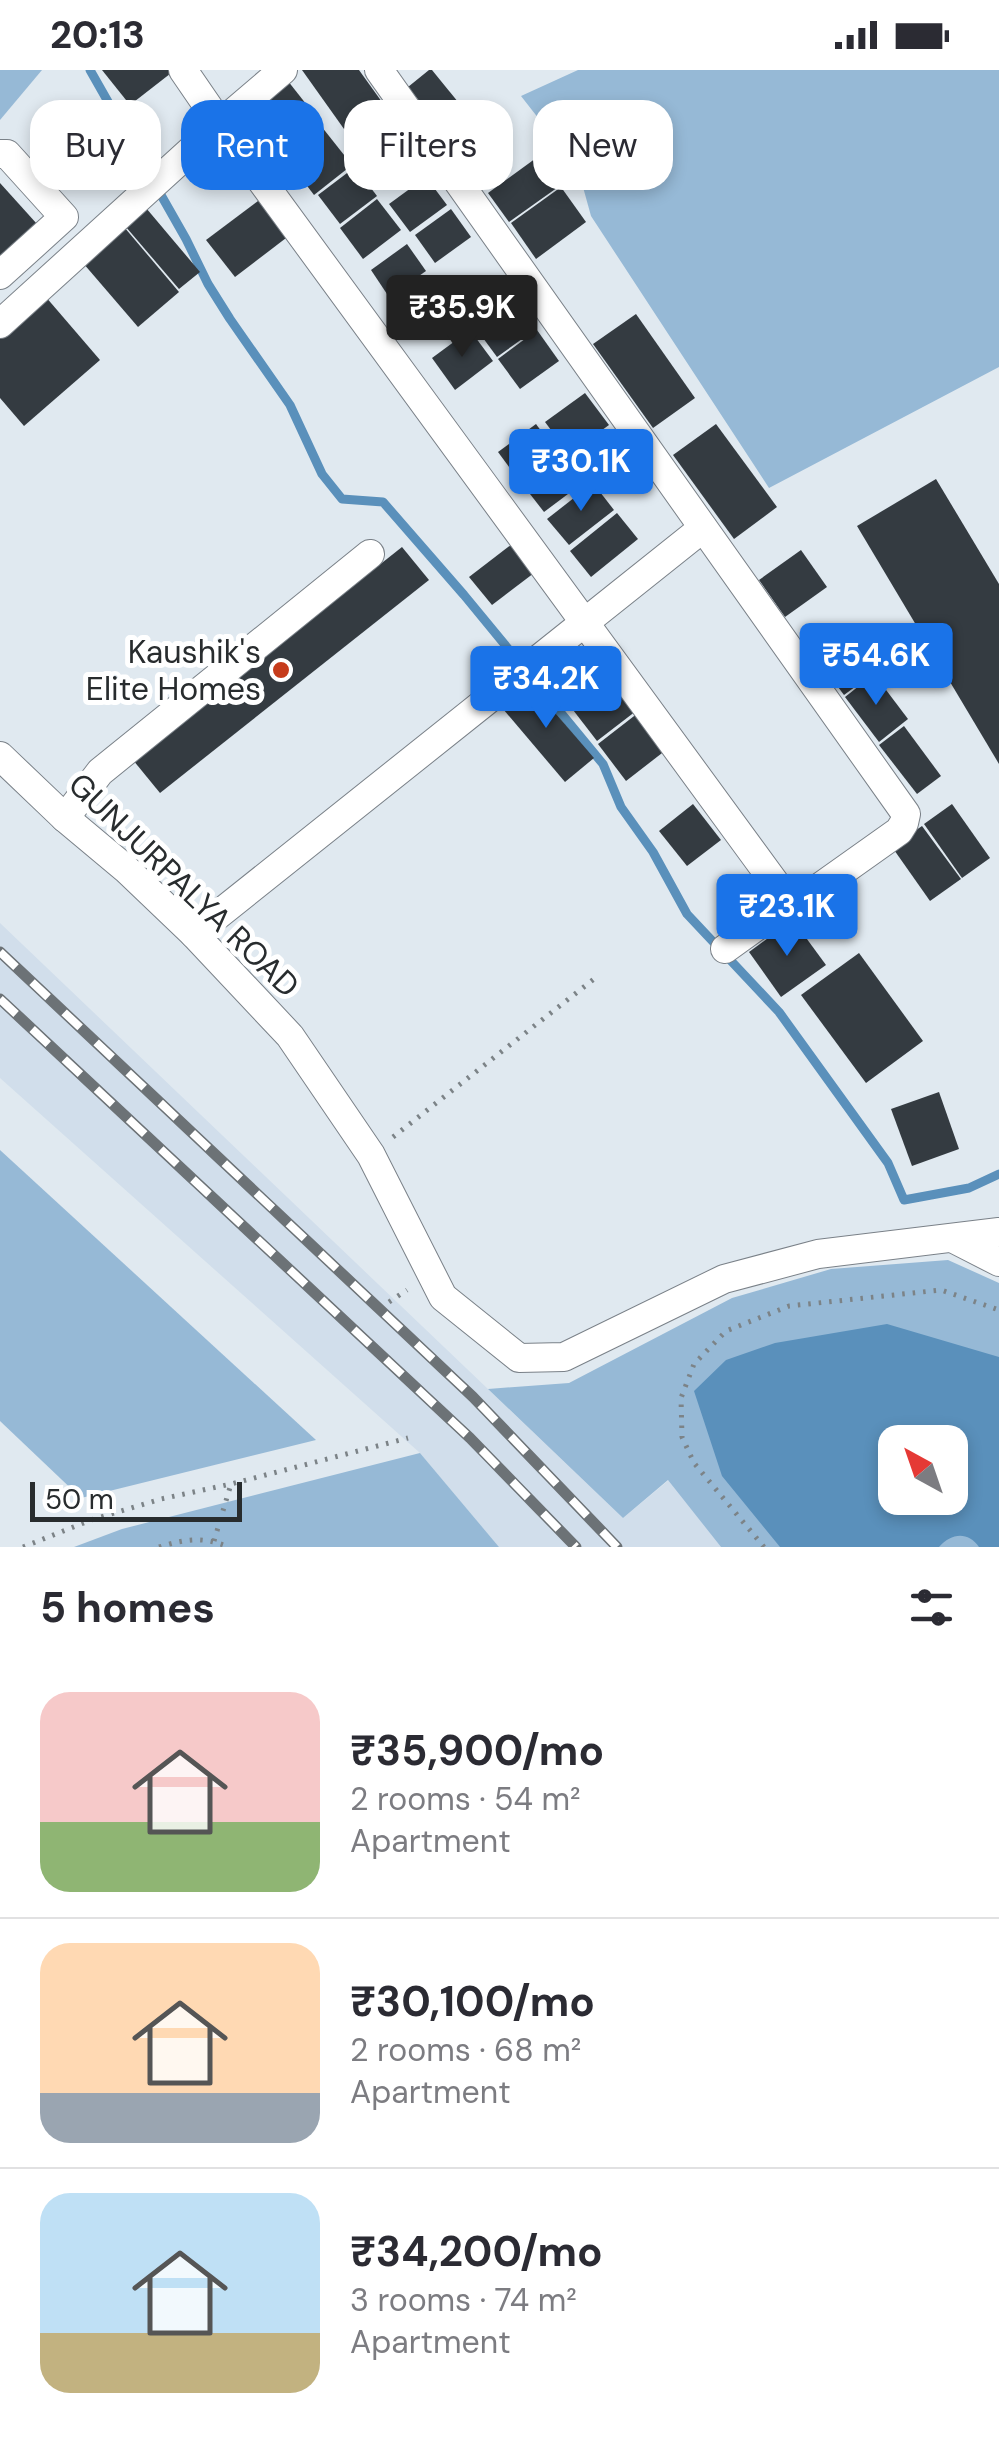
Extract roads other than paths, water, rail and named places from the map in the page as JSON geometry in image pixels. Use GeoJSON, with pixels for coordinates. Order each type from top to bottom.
{"type":"FeatureCollection","features":[{"type":"Feature","properties":{"kind":"street"},"geometry":{"type":"LineString","coordinates":[[184,70],[204,100]]}},
{"type":"Feature","properties":{"kind":"street"},"geometry":{"type":"LineString","coordinates":[[248,100],[283,70]]}},
{"type":"Feature","properties":{"kind":"street"},"geometry":{"type":"LineString","coordinates":[[269,190],[786,898],[800,902],[899,831],[906,814],[379,70]]}},
{"type":"Feature","properties":{"kind":"street"},"geometry":{"type":"LineString","coordinates":[[0,154],[7,154],[64,217],[0,275]]}},
{"type":"Feature","properties":{"kind":"street"},"geometry":{"type":"LineString","coordinates":[[0,324],[181,159]]}},
{"type":"Feature","properties":{"kind":"street"},"geometry":{"type":"LineString","coordinates":[[194,934],[703,528]]}},
{"type":"Feature","properties":{"kind":"street"},"geometry":{"type":"LineString","coordinates":[[65,818],[100,772],[370,554]]}},
{"type":"Feature","properties":{"kind":"street","name":"GUNJURPALYA ROAD"},"geometry":{"type":"LineString","coordinates":[[0,756],[65,818],[126,868],[290,1036],[371,1154],[443,1297],[519,1358],[564,1358],[724,1279],[818,1254],[954,1239]]}},
{"type":"Feature","properties":{"kind":"street"},"geometry":{"type":"LineString","coordinates":[[725,949],[792,901]]}},
{"type":"Feature","properties":{"kind":"street"},"geometry":{"type":"LineString","coordinates":[[954,1239],[999,1232]]}},
{"type":"Feature","properties":{"kind":"street"},"geometry":{"type":"LineString","coordinates":[[954,1239],[999,1262]]}},
{"type":"Feature","properties":{"kind":"waterway"},"geometry":{"type":"LineString","coordinates":[[90,70],[208,284],[290,405],[322,474],[342,499],[383,502],[603,764],[621,807],[653,852],[687,914],[779,1012],[888,1163],[904,1200],[969,1188],[999,1174]]}},
{"type":"Feature","properties":{"kind":"railway"},"geometry":{"type":"LineString","coordinates":[[0,952],[473,1397],[617,1547]]}},
{"type":"Feature","properties":{"kind":"railway"},"geometry":{"type":"LineString","coordinates":[[0,999],[470,1438],[576,1547]]}},
{"type":"Feature","properties":{"kind":"place","name":"Kaushik's Elite Homes"},"geometry":{"type":"Point","coordinates":[281,670]}}]}
